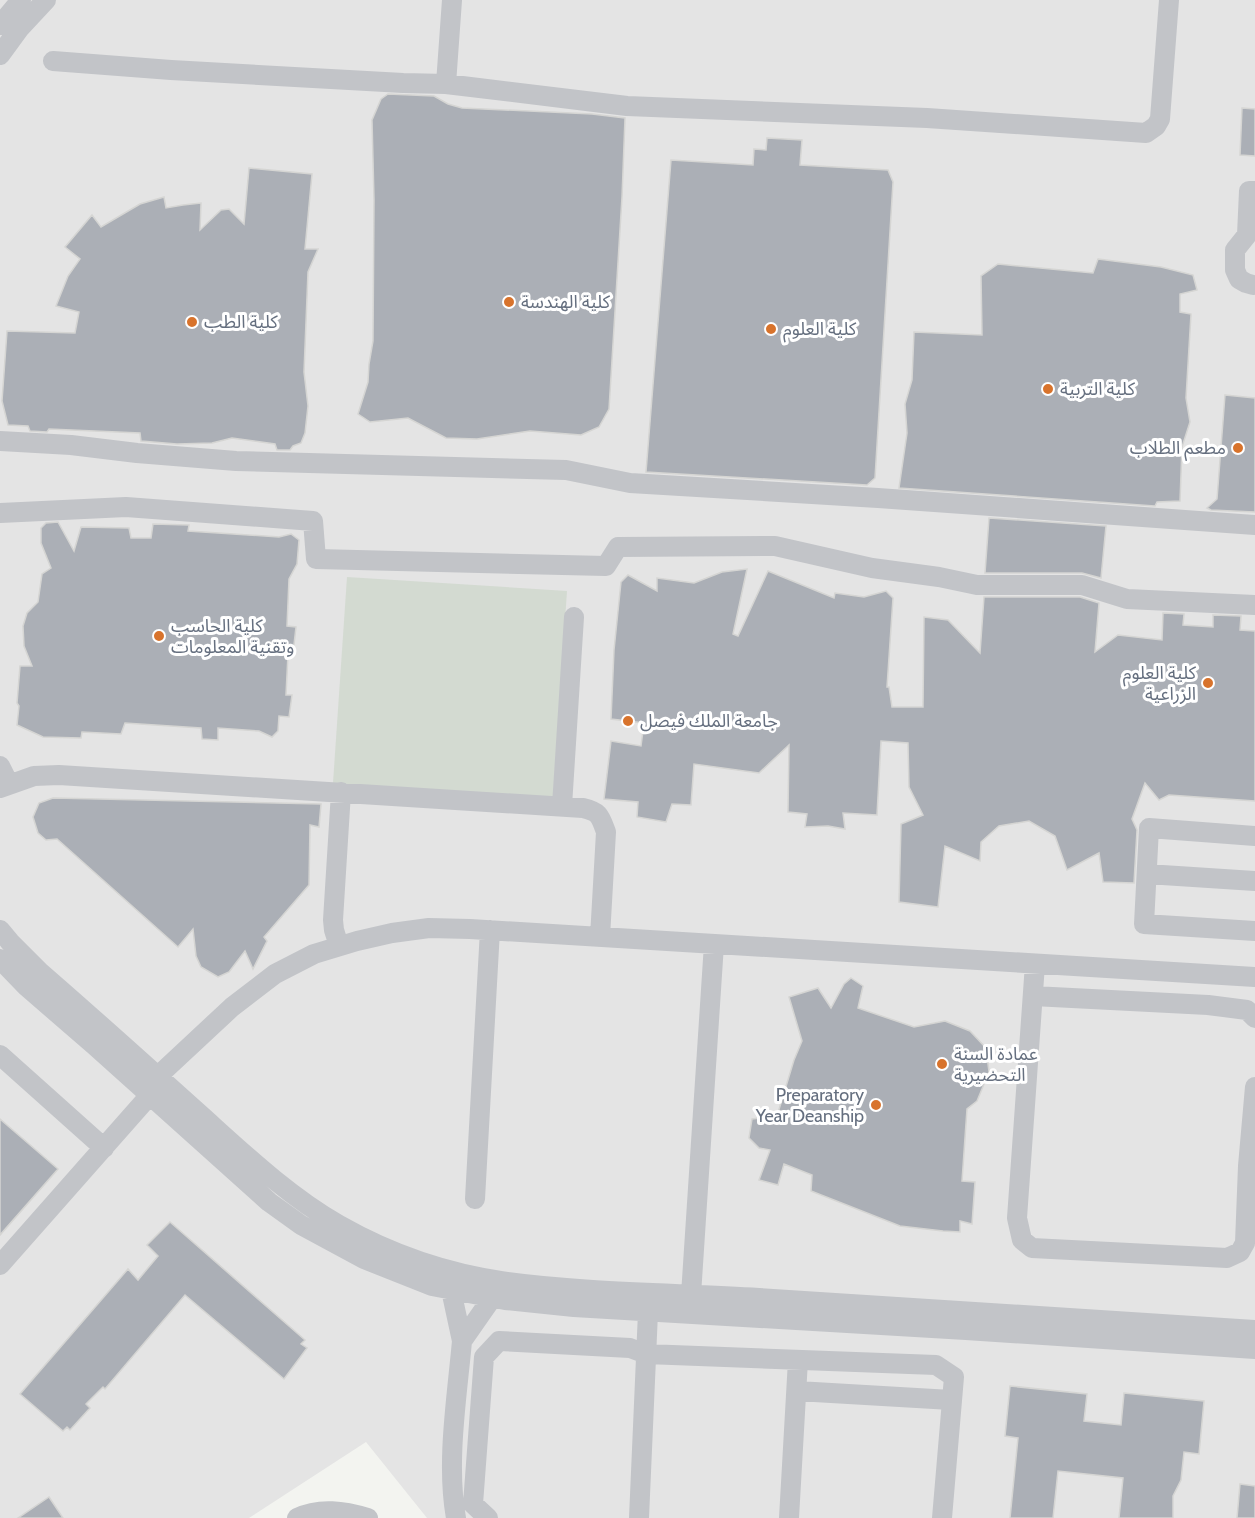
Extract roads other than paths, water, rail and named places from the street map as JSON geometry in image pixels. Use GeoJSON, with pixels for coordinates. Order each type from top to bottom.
{"type":"FeatureCollection","features":[{"type":"Feature","properties":{"kind":"street"},"geometry":{"type":"LineString","coordinates":[[0,25],[21,0]]}},
{"type":"Feature","properties":{"kind":"street"},"geometry":{"type":"LineString","coordinates":[[0,55],[19,29],[46,0]]}},
{"type":"Feature","properties":{"kind":"street"},"geometry":{"type":"LineString","coordinates":[[446,84],[452,0]]}},
{"type":"Feature","properties":{"kind":"street"},"geometry":{"type":"LineString","coordinates":[[52,61],[171,70],[446,84],[627,106],[927,118],[1146,133],[1156,126],[1160,119],[1169,0]]}},
{"type":"Feature","properties":{"kind":"street"},"geometry":{"type":"LineString","coordinates":[[1253,285],[1246,284],[1239,279],[1235,270],[1235,250],[1251,235],[1249,190],[1255,191]]}},
{"type":"Feature","properties":{"kind":"street"},"geometry":{"type":"LineString","coordinates":[[0,441],[71,445],[236,461],[566,470],[630,483],[1255,525]]}},
{"type":"Feature","properties":{"kind":"street"},"geometry":{"type":"LineString","coordinates":[[0,513],[126,507],[313,521],[316,559],[606,566],[618,547],[775,546],[872,568],[939,577],[977,585],[1082,585],[1127,598],[1255,605]]}},
{"type":"Feature","properties":{"kind":"street"},"geometry":{"type":"LineString","coordinates":[[562,806],[574,617]]}},
{"type":"Feature","properties":{"kind":"street"},"geometry":{"type":"LineString","coordinates":[[0,766],[5,786],[34,776],[59,775],[562,806],[594,811],[601,816],[606,832],[600,937]]}},
{"type":"Feature","properties":{"kind":"street"},"geometry":{"type":"LineString","coordinates":[[339,946],[333,920],[341,792]]}},
{"type":"Feature","properties":{"kind":"street"},"geometry":{"type":"LineString","coordinates":[[1255,837],[1149,828],[1144,924],[1255,932]]}},
{"type":"Feature","properties":{"kind":"street"},"geometry":{"type":"LineString","coordinates":[[1147,874],[1255,881]]}},
{"type":"Feature","properties":{"kind":"street"},"geometry":{"type":"LineString","coordinates":[[158,1076],[232,1007],[275,974],[314,954],[339,946],[392,933],[429,928],[1255,977]]}},
{"type":"Feature","properties":{"kind":"street"},"geometry":{"type":"LineString","coordinates":[[0,930],[40,972],[282,1186],[340,1225],[405,1256],[436,1266],[472,1276],[507,1282],[574,1288],[1255,1330]]}},
{"type":"Feature","properties":{"kind":"street"},"geometry":{"type":"LineString","coordinates":[[475,1199],[490,930]]}},
{"type":"Feature","properties":{"kind":"street"},"geometry":{"type":"LineString","coordinates":[[691,1294],[714,944]]}},
{"type":"Feature","properties":{"kind":"street"},"geometry":{"type":"LineString","coordinates":[[0,959],[27,987],[269,1202],[301,1225],[364,1259],[432,1286],[492,1298],[564,1306],[1255,1349]]}},
{"type":"Feature","properties":{"kind":"street"},"geometry":{"type":"LineString","coordinates":[[1035,964],[1017,1218],[1022,1240],[1032,1248],[1227,1258],[1240,1252],[1245,1243],[1248,1166],[1255,1087]]}},
{"type":"Feature","properties":{"kind":"street"},"geometry":{"type":"LineString","coordinates":[[1033,996],[1208,1005],[1247,1010],[1255,1018]]}},
{"type":"Feature","properties":{"kind":"street"},"geometry":{"type":"LineString","coordinates":[[0,1055],[104,1148]]}},
{"type":"Feature","properties":{"kind":"street"},"geometry":{"type":"LineString","coordinates":[[0,1265],[150,1095]]}},
{"type":"Feature","properties":{"kind":"street"},"geometry":{"type":"LineString","coordinates":[[451,1290],[462,1341],[452,1458],[456,1518]]}},
{"type":"Feature","properties":{"kind":"street"},"geometry":{"type":"LineString","coordinates":[[462,1341],[492,1298]]}},
{"type":"Feature","properties":{"kind":"street"},"geometry":{"type":"LineString","coordinates":[[639,1518],[648,1312]]}},
{"type":"Feature","properties":{"kind":"street"},"geometry":{"type":"LineString","coordinates":[[488,1518],[473,1504],[484,1356],[498,1341],[630,1348],[646,1354],[936,1365],[954,1377],[942,1518]]}},
{"type":"Feature","properties":{"kind":"street"},"geometry":{"type":"LineString","coordinates":[[789,1518],[798,1360]]}},
{"type":"Feature","properties":{"kind":"street"},"geometry":{"type":"LineString","coordinates":[[796,1391],[951,1400]]}},
{"type":"Feature","properties":{"kind":"street"},"geometry":{"type":"LineString","coordinates":[[297,1518],[324,1511],[348,1512],[368,1518]]}},
{"type":"Feature","properties":{"kind":"place","name":"كلية الهندسة"},"geometry":{"type":"Point","coordinates":[509,302]}},
{"type":"Feature","properties":{"kind":"place","name":"كلية الطب"},"geometry":{"type":"Point","coordinates":[192,322]}},
{"type":"Feature","properties":{"kind":"place","name":"كلية العلوم"},"geometry":{"type":"Point","coordinates":[771,329]}},
{"type":"Feature","properties":{"kind":"place","name":"كلية التربية"},"geometry":{"type":"Point","coordinates":[1048,389]}},
{"type":"Feature","properties":{"kind":"place","name":"مطعم الطلاب"},"geometry":{"type":"Point","coordinates":[1238,448]}},
{"type":"Feature","properties":{"kind":"place","name":"كلية الحاسب وتقنية المعلومات"},"geometry":{"type":"Point","coordinates":[159,636]}},
{"type":"Feature","properties":{"kind":"place","name":"كلية العلوم الزراعية"},"geometry":{"type":"Point","coordinates":[1208,683]}},
{"type":"Feature","properties":{"kind":"place","name":"جامعة الملك فيصل"},"geometry":{"type":"Point","coordinates":[628,721]}},
{"type":"Feature","properties":{"kind":"place","name":"عمادة السنة التحضيرية"},"geometry":{"type":"Point","coordinates":[942,1064]}},
{"type":"Feature","properties":{"kind":"place","name":"Preparatory Year Deanship"},"geometry":{"type":"Point","coordinates":[876,1105]}}]}
